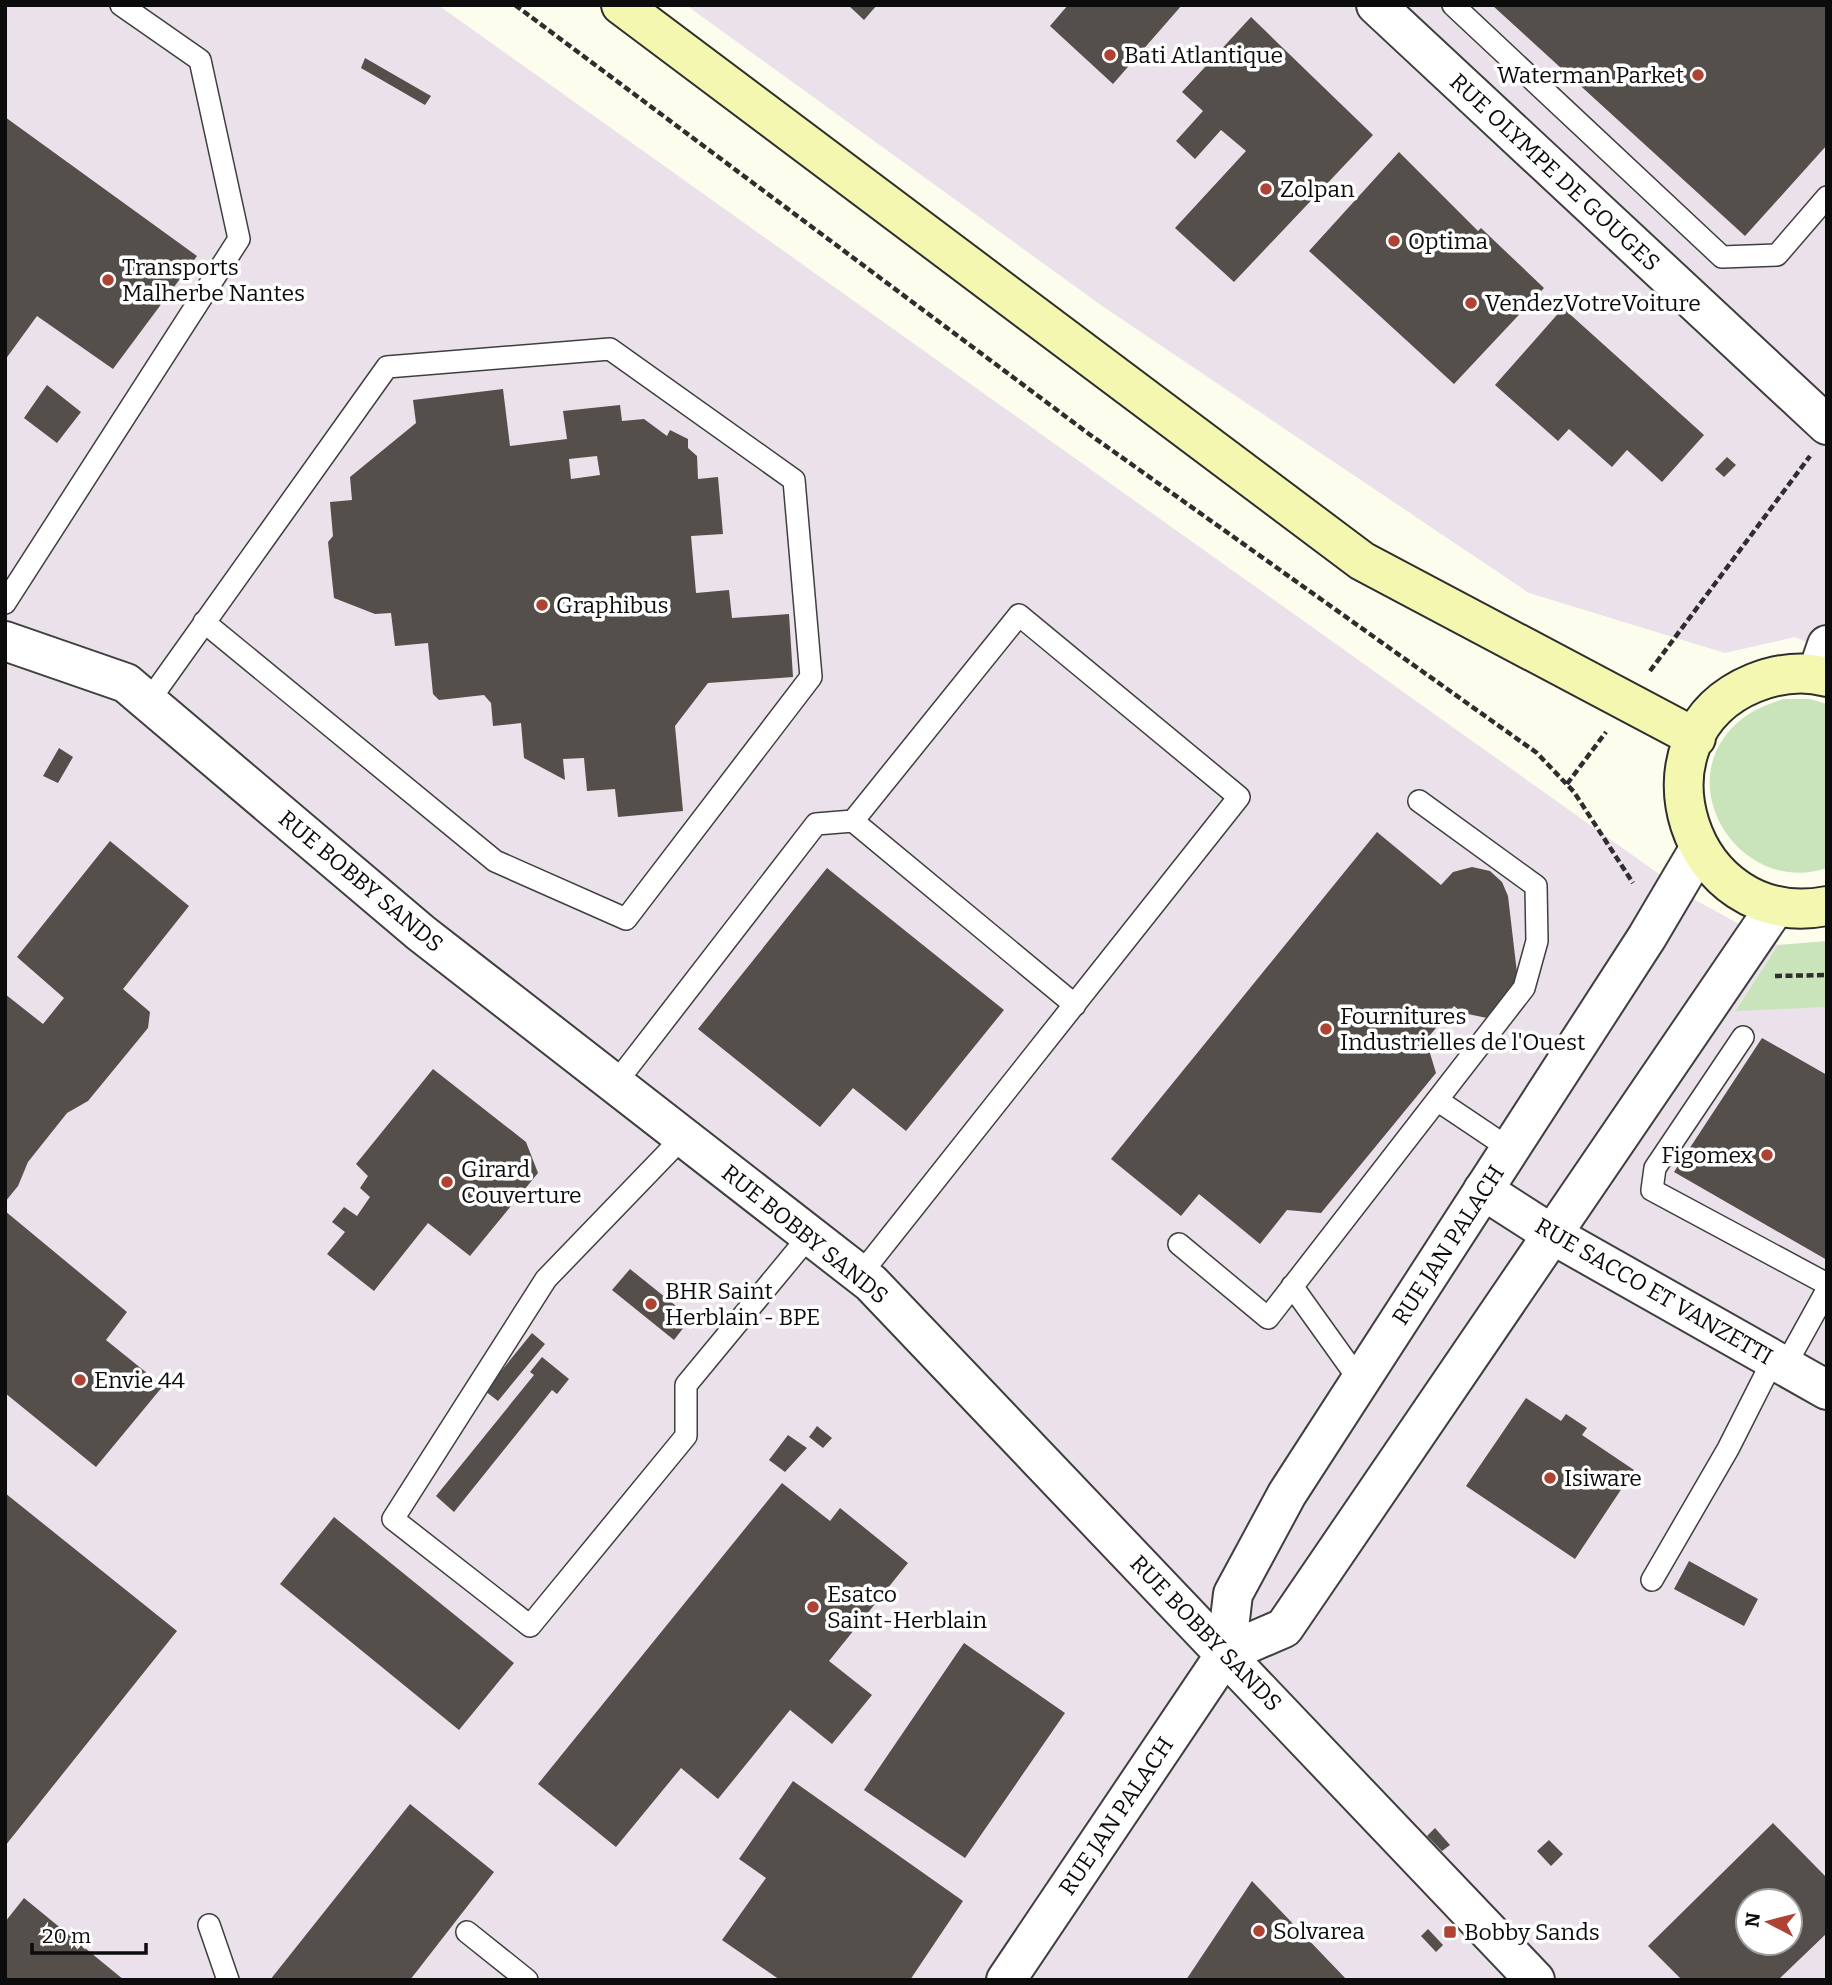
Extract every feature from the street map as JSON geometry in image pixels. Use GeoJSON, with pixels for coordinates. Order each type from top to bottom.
{"type":"FeatureCollection","features":[{"type":"Feature","properties":{"kind":"main road"},"geometry":{"type":"LineString","coordinates":[[621,5],[1362,561],[1696,738]]}},
{"type":"Feature","properties":{"kind":"main road"},"geometry":{"type":"LineString","coordinates":[[1823,665],[1769,677],[1726,700],[1696,738],[1687,760],[1684,805],[1689,828],[1699,849],[1718,875],[1731,886],[1745,895],[1776,906],[1796,909],[1827,906]]}},
{"type":"Feature","properties":{"kind":"street","name":"RUE OLYMPE DE GOUGES"},"geometry":{"type":"LineString","coordinates":[[1376,5],[1822,436]]}},
{"type":"Feature","properties":{"kind":"street","name":"RUE BOBBY SANDS"},"geometry":{"type":"LineString","coordinates":[[5,641],[126,683],[421,933],[860,1275],[1226,1653],[1535,1980]]}},
{"type":"Feature","properties":{"kind":"street","name":"RUE JAN PALACH"},"geometry":{"type":"LineString","coordinates":[[1006,1980],[1226,1653],[1233,1594],[1287,1494],[1658,918],[1699,849]]}},
{"type":"Feature","properties":{"kind":"street"},"geometry":{"type":"LineString","coordinates":[[1226,1653],[1284,1628],[1776,906]]}},
{"type":"Feature","properties":{"kind":"street","name":"RUE SACCO ET VANZETTI"},"geometry":{"type":"LineString","coordinates":[[1483,1190],[1553,1235],[1827,1390]]}},
{"type":"Feature","properties":{"kind":"lane"},"geometry":{"type":"LineString","coordinates":[[5,603],[239,239],[200,60],[121,5]]}},
{"type":"Feature","properties":{"kind":"lane"},"geometry":{"type":"LineString","coordinates":[[1453,5],[1722,257],[1776,255],[1827,197]]}},
{"type":"Feature","properties":{"kind":"lane"},"geometry":{"type":"LineString","coordinates":[[148,702],[205,622],[387,367],[610,349],[794,480],[811,677],[626,919],[495,862],[205,622]]}},
{"type":"Feature","properties":{"kind":"lane"},"geometry":{"type":"LineString","coordinates":[[853,821],[1019,615],[1239,797],[860,1275]]}},
{"type":"Feature","properties":{"kind":"lane"},"geometry":{"type":"LineString","coordinates":[[1179,1244],[1268,1318],[1524,988],[1537,941],[1536,886],[1419,801]]}},
{"type":"Feature","properties":{"kind":"lane"},"geometry":{"type":"LineString","coordinates":[[615,1084],[816,824],[853,821],[1074,1005]]}},
{"type":"Feature","properties":{"kind":"lane"},"geometry":{"type":"LineString","coordinates":[[1743,1037],[1655,1168],[1652,1190],[1827,1284]]}},
{"type":"Feature","properties":{"kind":"lane"},"geometry":{"type":"LineString","coordinates":[[1437,1100],[1510,1149]]}},
{"type":"Feature","properties":{"kind":"lane"},"geometry":{"type":"LineString","coordinates":[[683,1137],[546,1279],[393,1519],[530,1626],[687,1436],[686,1385],[810,1236]]}},
{"type":"Feature","properties":{"kind":"lane"},"geometry":{"type":"LineString","coordinates":[[1293,1286],[1360,1381]]}},
{"type":"Feature","properties":{"kind":"lane"},"geometry":{"type":"LineString","coordinates":[[1652,1580],[1779,1363],[1827,1290]]}},
{"type":"Feature","properties":{"kind":"lane"},"geometry":{"type":"LineString","coordinates":[[209,1925],[228,1980]]}},
{"type":"Feature","properties":{"kind":"lane"},"geometry":{"type":"LineString","coordinates":[[467,1932],[527,1980]]}},
{"type":"Feature","properties":{"kind":"path"},"geometry":{"type":"LineString","coordinates":[[515,5],[1089,434],[1537,753],[1567,784],[1658,918]]}},
{"type":"Feature","properties":{"kind":"path"},"geometry":{"type":"LineString","coordinates":[[1567,784],[1822,436]]}},
{"type":"Feature","properties":{"kind":"shaded area"},"geometry":{"type":"Polygon","coordinates":[[[5,5],[438,5],[1697,901],[1778,945],[1735,1010],[1827,1007],[1827,1980],[5,1980],[5,5]]]}},
{"type":"Feature","properties":{"kind":"shaded area"},"geometry":{"type":"Polygon","coordinates":[[[686,5],[1827,5],[1827,651],[1795,637],[1725,653],[1529,593],[1105,308],[686,5]]]}},
{"type":"Feature","properties":{"kind":"green space"},"geometry":{"type":"Polygon","coordinates":[[[1783,699],[1810,699],[1827,704],[1827,868],[1796,873],[1767,866],[1743,852],[1724,830],[1713,804],[1710,777],[1717,749],[1741,719],[1783,699]]]}},
{"type":"Feature","properties":{"kind":"green space"},"geometry":{"type":"Polygon","coordinates":[[[1827,941],[1827,1007],[1735,1011],[1778,945],[1827,941]]]}},
{"type":"Feature","properties":{"kind":"building"},"geometry":{"type":"Polygon","coordinates":[[[848,5],[877,5],[864,20],[848,5]]]}},
{"type":"Feature","properties":{"kind":"building","name":"Bati Atlantique"},"geometry":{"type":"Polygon","coordinates":[[[1068,5],[1182,5],[1113,84],[1050,26],[1068,5]]]}},
{"type":"Feature","properties":{"kind":"building","name":"Waterman Parket"},"geometry":{"type":"Polygon","coordinates":[[[1492,5],[1827,5],[1827,145],[1745,236],[1492,5]]]}},
{"type":"Feature","properties":{"kind":"building","name":"Zolpan"},"geometry":{"type":"Polygon","coordinates":[[[1251,17],[1373,135],[1234,282],[1175,228],[1246,151],[1221,130],[1195,159],[1176,141],[1203,111],[1182,92],[1251,17]]]}},
{"type":"Feature","properties":{"kind":"building"},"geometry":{"type":"Polygon","coordinates":[[[365,58],[431,96],[425,105],[361,68],[365,58]]]}},
{"type":"Feature","properties":{"kind":"building"},"geometry":{"type":"Polygon","coordinates":[[[5,117],[197,256],[113,369],[37,316],[5,360],[5,117]]]}},
{"type":"Feature","properties":{"kind":"building"},"geometry":{"type":"Polygon","coordinates":[[[1399,152],[1478,231],[1481,228],[1544,288],[1454,384],[1309,251],[1399,152]]]}},
{"type":"Feature","properties":{"kind":"building"},"geometry":{"type":"Polygon","coordinates":[[[1563,308],[1704,435],[1662,482],[1627,450],[1612,467],[1569,429],[1558,441],[1495,385],[1563,308]]]}},
{"type":"Feature","properties":{"kind":"building"},"geometry":{"type":"Polygon","coordinates":[[[47,385],[81,412],[57,443],[24,418],[47,385]]]}},
{"type":"Feature","properties":{"kind":"building","name":"Graphibus"},"geometry":{"type":"Polygon","coordinates":[[[503,389],[510,446],[567,439],[563,411],[620,405],[622,421],[644,419],[667,436],[670,430],[688,439],[688,448],[697,456],[698,479],[718,477],[723,534],[691,536],[696,593],[729,590],[732,618],[789,614],[793,677],[708,683],[675,726],[683,811],[618,817],[615,789],[587,791],[584,758],[563,759],[565,780],[524,758],[521,723],[493,726],[491,703],[484,695],[439,700],[433,694],[428,643],[395,646],[391,613],[375,614],[334,598],[328,542],[333,536],[330,502],[352,500],[350,477],[416,423],[413,400],[503,389]],[[597,456],[569,459],[571,479],[600,475],[597,456]]]}},
{"type":"Feature","properties":{"kind":"building"},"geometry":{"type":"Polygon","coordinates":[[[1727,457],[1736,465],[1724,477],[1715,469],[1727,457]]]}},
{"type":"Feature","properties":{"kind":"building"},"geometry":{"type":"Polygon","coordinates":[[[59,748],[73,757],[58,783],[43,776],[59,748]]]}},
{"type":"Feature","properties":{"kind":"building","name":"Fournitures Industrielles de l'Ouest"},"geometry":{"type":"Polygon","coordinates":[[[1377,832],[1441,885],[1453,872],[1472,867],[1490,871],[1502,882],[1508,896],[1517,973],[1511,995],[1492,1019],[1463,1013],[1454,1006],[1426,1040],[1436,1073],[1321,1213],[1287,1210],[1260,1244],[1199,1194],[1181,1216],[1111,1159],[1377,832]]]}},
{"type":"Feature","properties":{"kind":"building"},"geometry":{"type":"Polygon","coordinates":[[[110,841],[189,906],[123,989],[150,1012],[148,1028],[88,1101],[67,1113],[28,1162],[18,1186],[5,1202],[5,994],[43,1024],[64,998],[17,957],[110,841]]]}},
{"type":"Feature","properties":{"kind":"building"},"geometry":{"type":"Polygon","coordinates":[[[827,868],[1004,1010],[906,1131],[853,1088],[820,1127],[698,1029],[827,868]]]}},
{"type":"Feature","properties":{"kind":"building"},"geometry":{"type":"Polygon","coordinates":[[[1762,1038],[1827,1075],[1827,1260],[1674,1172],[1762,1038]]]}},
{"type":"Feature","properties":{"kind":"building","name":"Girard Couverture"},"geometry":{"type":"Polygon","coordinates":[[[433,1069],[526,1142],[538,1173],[470,1256],[428,1223],[374,1291],[327,1254],[345,1232],[332,1222],[344,1207],[357,1216],[370,1197],[360,1188],[368,1176],[356,1164],[433,1069]]]}},
{"type":"Feature","properties":{"kind":"building"},"geometry":{"type":"Polygon","coordinates":[[[5,1211],[127,1312],[106,1340],[163,1386],[96,1467],[5,1393],[5,1211]]]}},
{"type":"Feature","properties":{"kind":"building","name":"BHR Saint Herblain - BPE"},"geometry":{"type":"Polygon","coordinates":[[[630,1269],[691,1318],[674,1340],[612,1290],[630,1269]]]}},
{"type":"Feature","properties":{"kind":"building"},"geometry":{"type":"Polygon","coordinates":[[[532,1333],[545,1344],[498,1401],[485,1391],[532,1333]]]}},
{"type":"Feature","properties":{"kind":"building"},"geometry":{"type":"Polygon","coordinates":[[[542,1357],[569,1379],[557,1394],[552,1390],[454,1512],[436,1496],[534,1375],[530,1372],[542,1357]]]}},
{"type":"Feature","properties":{"kind":"building","name":"Isiware"},"geometry":{"type":"Polygon","coordinates":[[[1526,1398],[1561,1421],[1566,1414],[1587,1428],[1582,1435],[1634,1470],[1575,1559],[1466,1486],[1526,1398]]]}},
{"type":"Feature","properties":{"kind":"building"},"geometry":{"type":"Polygon","coordinates":[[[817,1426],[832,1438],[823,1448],[809,1437],[817,1426]]]}},
{"type":"Feature","properties":{"kind":"building"},"geometry":{"type":"Polygon","coordinates":[[[788,1435],[807,1448],[785,1472],[769,1460],[788,1435]]]}},
{"type":"Feature","properties":{"kind":"building"},"geometry":{"type":"Polygon","coordinates":[[[782,1483],[830,1521],[840,1508],[908,1563],[829,1661],[872,1695],[832,1744],[790,1710],[718,1799],[681,1768],[616,1847],[538,1784],[782,1483]]]}},
{"type":"Feature","properties":{"kind":"building"},"geometry":{"type":"Polygon","coordinates":[[[5,1493],[177,1631],[5,1846],[5,1493]]]}},
{"type":"Feature","properties":{"kind":"building"},"geometry":{"type":"Polygon","coordinates":[[[334,1517],[514,1663],[459,1730],[280,1584],[334,1517]]]}},
{"type":"Feature","properties":{"kind":"building"},"geometry":{"type":"Polygon","coordinates":[[[1689,1561],[1758,1599],[1744,1626],[1674,1589],[1689,1561]]]}},
{"type":"Feature","properties":{"kind":"building"},"geometry":{"type":"Polygon","coordinates":[[[964,1643],[1065,1713],[965,1858],[864,1790],[964,1643]]]}},
{"type":"Feature","properties":{"kind":"building"},"geometry":{"type":"Polygon","coordinates":[[[793,1781],[963,1901],[910,1980],[780,1980],[722,1940],[766,1878],[739,1859],[793,1781]]]}},
{"type":"Feature","properties":{"kind":"building"},"geometry":{"type":"Polygon","coordinates":[[[410,1804],[494,1872],[410,1980],[270,1980],[410,1804]]]}},
{"type":"Feature","properties":{"kind":"building"},"geometry":{"type":"Polygon","coordinates":[[[1773,1823],[1827,1878],[1827,1933],[1804,1955],[1804,1887],[1734,1887],[1734,1957],[1802,1957],[1778,1980],[1682,1980],[1648,1946],[1773,1823]]]}},
{"type":"Feature","properties":{"kind":"building"},"geometry":{"type":"Polygon","coordinates":[[[1435,1828],[1450,1845],[1442,1851],[1427,1836],[1435,1828]]]}},
{"type":"Feature","properties":{"kind":"building"},"geometry":{"type":"Polygon","coordinates":[[[1549,1840],[1563,1854],[1551,1866],[1537,1851],[1549,1840]]]}},
{"type":"Feature","properties":{"kind":"building","name":"Solvarea"},"geometry":{"type":"Polygon","coordinates":[[[1252,1881],[1347,1980],[1186,1980],[1252,1881]]]}},
{"type":"Feature","properties":{"kind":"building"},"geometry":{"type":"Polygon","coordinates":[[[24,1898],[124,1980],[5,1980],[5,1922],[24,1898]]]}},
{"type":"Feature","properties":{"kind":"building"},"geometry":{"type":"Polygon","coordinates":[[[1428,1929],[1443,1945],[1436,1952],[1421,1936],[1428,1929]]]}},
{"type":"Feature","properties":{"kind":"place","name":"Bati Atlantique"},"geometry":{"type":"Point","coordinates":[1110,55]}},
{"type":"Feature","properties":{"kind":"place","name":"Waterman Parket"},"geometry":{"type":"Point","coordinates":[1698,75]}},
{"type":"Feature","properties":{"kind":"place","name":"Zolpan"},"geometry":{"type":"Point","coordinates":[1266,189]}},
{"type":"Feature","properties":{"kind":"place","name":"Optima"},"geometry":{"type":"Point","coordinates":[1394,241]}},
{"type":"Feature","properties":{"kind":"place","name":"Transports Malherbe Nantes"},"geometry":{"type":"Point","coordinates":[108,280]}},
{"type":"Feature","properties":{"kind":"place","name":"VendezVotreVoiture"},"geometry":{"type":"Point","coordinates":[1471,303]}},
{"type":"Feature","properties":{"kind":"place","name":"Graphibus"},"geometry":{"type":"Point","coordinates":[542,605]}},
{"type":"Feature","properties":{"kind":"place","name":"Fournitures Industrielles de l'Ouest"},"geometry":{"type":"Point","coordinates":[1326,1029]}},
{"type":"Feature","properties":{"kind":"place","name":"Figomex"},"geometry":{"type":"Point","coordinates":[1767,1155]}},
{"type":"Feature","properties":{"kind":"place","name":"Girard Couverture"},"geometry":{"type":"Point","coordinates":[447,1182]}},
{"type":"Feature","properties":{"kind":"place","name":"BHR Saint Herblain - BPE"},"geometry":{"type":"Point","coordinates":[651,1304]}},
{"type":"Feature","properties":{"kind":"place","name":"Envie 44"},"geometry":{"type":"Point","coordinates":[80,1380]}},
{"type":"Feature","properties":{"kind":"place","name":"Isiware"},"geometry":{"type":"Point","coordinates":[1550,1478]}},
{"type":"Feature","properties":{"kind":"place","name":"Esatco Saint-Herblain"},"geometry":{"type":"Point","coordinates":[813,1607]}},
{"type":"Feature","properties":{"kind":"place","name":"Solvarea"},"geometry":{"type":"Point","coordinates":[1259,1931]}},
{"type":"Feature","properties":{"kind":"place","name":"Bobby Sands"},"geometry":{"type":"Point","coordinates":[1450,1932]}}]}
